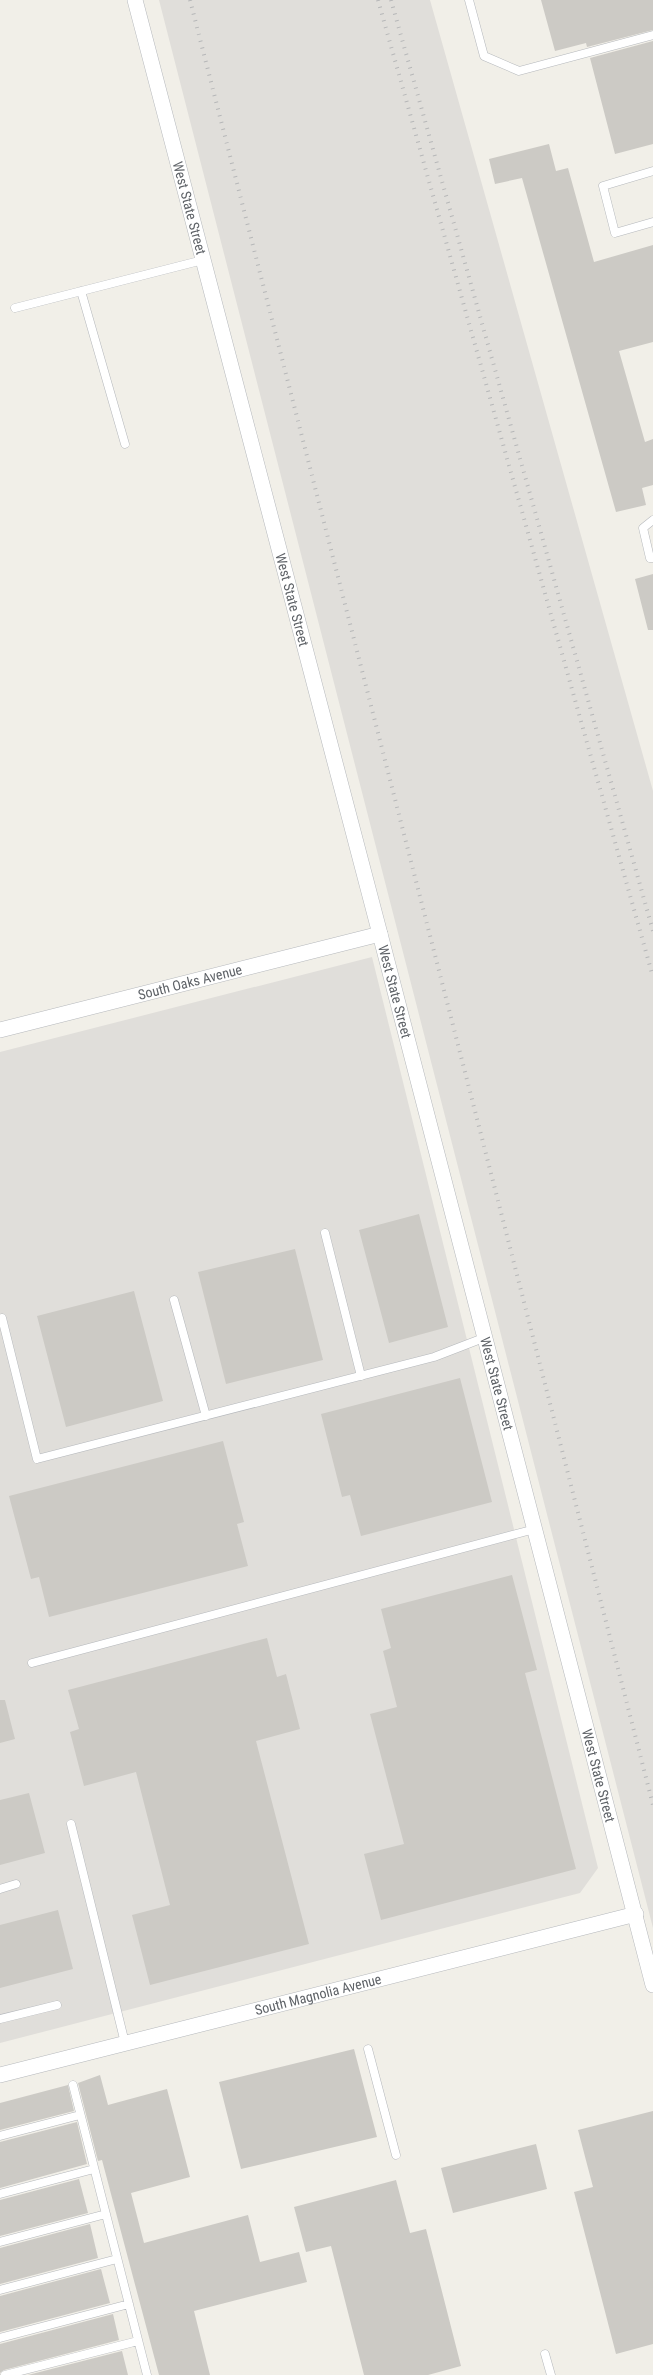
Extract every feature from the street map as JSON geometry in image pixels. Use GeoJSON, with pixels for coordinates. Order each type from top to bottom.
{"type":"FeatureCollection","features":[{"type":"Feature","properties":{"kind":"street","name":"West State Street"},"geometry":{"type":"LineString","coordinates":[[135,0],[486,1337],[653,1985]]}},
{"type":"Feature","properties":{"kind":"street","name":"South Oaks Avenue"},"geometry":{"type":"LineString","coordinates":[[0,1030],[380,934]]}},
{"type":"Feature","properties":{"kind":"street","name":"South Magnolia Avenue"},"geometry":{"type":"LineString","coordinates":[[0,2075],[636,1914]]}},
{"type":"Feature","properties":{"kind":"lane"},"geometry":{"type":"LineString","coordinates":[[469,0],[484,56],[519,71],[653,35]]}},
{"type":"Feature","properties":{"kind":"lane"},"geometry":{"type":"LineString","coordinates":[[653,171],[603,186],[615,233],[653,222]]}},
{"type":"Feature","properties":{"kind":"lane"},"geometry":{"type":"LineString","coordinates":[[14,308],[203,260]]}},
{"type":"Feature","properties":{"kind":"lane"},"geometry":{"type":"LineString","coordinates":[[81,291],[125,444]]}},
{"type":"Feature","properties":{"kind":"lane"},"geometry":{"type":"LineString","coordinates":[[653,520],[643,528],[650,558],[653,558]]}},
{"type":"Feature","properties":{"kind":"lane"},"geometry":{"type":"LineString","coordinates":[[325,1233],[361,1376]]}},
{"type":"Feature","properties":{"kind":"lane"},"geometry":{"type":"LineString","coordinates":[[174,1300],[206,1416]]}},
{"type":"Feature","properties":{"kind":"lane"},"geometry":{"type":"LineString","coordinates":[[2,1318],[37,1459],[434,1357],[486,1337]]}},
{"type":"Feature","properties":{"kind":"lane"},"geometry":{"type":"LineString","coordinates":[[32,1663],[535,1529]]}},
{"type":"Feature","properties":{"kind":"lane"},"geometry":{"type":"LineString","coordinates":[[71,1824],[125,2043]]}},
{"type":"Feature","properties":{"kind":"lane"},"geometry":{"type":"LineString","coordinates":[[0,1889],[16,1884]]}},
{"type":"Feature","properties":{"kind":"lane"},"geometry":{"type":"LineString","coordinates":[[0,2020],[56,2005]]}},
{"type":"Feature","properties":{"kind":"lane"},"geometry":{"type":"LineString","coordinates":[[368,2049],[396,2155]]}},
{"type":"Feature","properties":{"kind":"lane"},"geometry":{"type":"LineString","coordinates":[[73,2086],[147,2375]]}},
{"type":"Feature","properties":{"kind":"lane"},"geometry":{"type":"LineString","coordinates":[[0,2136],[80,2115]]}},
{"type":"Feature","properties":{"kind":"lane"},"geometry":{"type":"LineString","coordinates":[[0,2194],[94,2169]]}},
{"type":"Feature","properties":{"kind":"lane"},"geometry":{"type":"LineString","coordinates":[[0,2242],[106,2214]]}},
{"type":"Feature","properties":{"kind":"lane"},"geometry":{"type":"LineString","coordinates":[[0,2290],[117,2259]]}},
{"type":"Feature","properties":{"kind":"lane"},"geometry":{"type":"LineString","coordinates":[[0,2338],[129,2304]]}},
{"type":"Feature","properties":{"kind":"lane"},"geometry":{"type":"LineString","coordinates":[[5,2375],[138,2340]]}},
{"type":"Feature","properties":{"kind":"lane"},"geometry":{"type":"LineString","coordinates":[[545,2354],[551,2375]]}},
{"type":"Feature","properties":{"kind":"shaded area"},"geometry":{"type":"Polygon","coordinates":[[[159,0],[430,0],[653,791],[653,1928],[159,0]]]}},
{"type":"Feature","properties":{"kind":"shaded area"},"geometry":{"type":"Polygon","coordinates":[[[372,957],[598,1868],[580,1893],[0,2043],[0,1052],[372,957]]]}},
{"type":"Feature","properties":{"kind":"building"},"geometry":{"type":"Polygon","coordinates":[[[541,0],[653,0],[653,30],[587,47],[586,43],[555,51],[541,0]]]}},
{"type":"Feature","properties":{"kind":"building"},"geometry":{"type":"Polygon","coordinates":[[[653,41],[653,144],[615,154],[590,58],[653,41]]]}},
{"type":"Feature","properties":{"kind":"building"},"geometry":{"type":"Polygon","coordinates":[[[549,144],[556,171],[568,168],[594,262],[653,245],[653,342],[619,351],[645,442],[653,439],[653,485],[642,488],[646,505],[616,512],[522,178],[495,184],[489,159],[549,144]]]}},
{"type":"Feature","properties":{"kind":"building"},"geometry":{"type":"Polygon","coordinates":[[[653,574],[653,630],[648,630],[635,579],[653,574]]]}},
{"type":"Feature","properties":{"kind":"building"},"geometry":{"type":"Polygon","coordinates":[[[419,1214],[448,1327],[389,1343],[359,1230],[419,1214]]]}},
{"type":"Feature","properties":{"kind":"building"},"geometry":{"type":"Polygon","coordinates":[[[295,1249],[323,1360],[226,1384],[198,1272],[295,1249]]]}},
{"type":"Feature","properties":{"kind":"building"},"geometry":{"type":"Polygon","coordinates":[[[134,1291],[163,1401],[66,1427],[37,1316],[134,1291]]]}},
{"type":"Feature","properties":{"kind":"building"},"geometry":{"type":"Polygon","coordinates":[[[460,1378],[492,1502],[361,1536],[350,1495],[342,1497],[321,1414],[460,1378]]]}},
{"type":"Feature","properties":{"kind":"building"},"geometry":{"type":"Polygon","coordinates":[[[223,1441],[244,1522],[237,1524],[248,1566],[49,1617],[39,1577],[31,1579],[9,1496],[223,1441]]]}},
{"type":"Feature","properties":{"kind":"building"},"geometry":{"type":"Polygon","coordinates":[[[512,1575],[537,1670],[525,1673],[576,1869],[381,1920],[364,1854],[404,1844],[370,1714],[397,1707],[383,1651],[391,1648],[381,1609],[512,1575]]]}},
{"type":"Feature","properties":{"kind":"building"},"geometry":{"type":"Polygon","coordinates":[[[267,1638],[277,1677],[286,1674],[300,1729],[256,1741],[309,1944],[150,1985],[132,1915],[170,1905],[136,1772],[84,1786],[70,1732],[79,1729],[68,1690],[267,1638]]]}},
{"type":"Feature","properties":{"kind":"building"},"geometry":{"type":"Polygon","coordinates":[[[0,1700],[5,1700],[15,1739],[0,1743],[0,1700]]]}},
{"type":"Feature","properties":{"kind":"building"},"geometry":{"type":"Polygon","coordinates":[[[29,1793],[45,1853],[0,1865],[0,1800],[29,1793]]]}},
{"type":"Feature","properties":{"kind":"building"},"geometry":{"type":"Polygon","coordinates":[[[58,1910],[73,1969],[0,1988],[0,1925],[58,1910]]]}},
{"type":"Feature","properties":{"kind":"building"},"geometry":{"type":"Polygon","coordinates":[[[354,2049],[377,2137],[241,2169],[219,2082],[354,2049]]]}},
{"type":"Feature","properties":{"kind":"building"},"geometry":{"type":"Polygon","coordinates":[[[100,2075],[108,2105],[167,2089],[190,2177],[131,2193],[144,2243],[248,2215],[260,2262],[299,2252],[307,2282],[194,2311],[210,2375],[159,2375],[102,2160],[98,2161],[78,2083],[100,2075]]]}},
{"type":"Feature","properties":{"kind":"building"},"geometry":{"type":"Polygon","coordinates":[[[68,2085],[74,2111],[0,2130],[0,2103],[68,2085]]]}},
{"type":"Feature","properties":{"kind":"building"},"geometry":{"type":"Polygon","coordinates":[[[653,2111],[653,2344],[616,2354],[574,2192],[593,2187],[578,2130],[653,2111]]]}},
{"type":"Feature","properties":{"kind":"building"},"geometry":{"type":"Polygon","coordinates":[[[77,2122],[87,2164],[0,2188],[0,2142],[77,2122]]]}},
{"type":"Feature","properties":{"kind":"building"},"geometry":{"type":"Polygon","coordinates":[[[536,2144],[547,2189],[453,2213],[441,2168],[536,2144]]]}},
{"type":"Feature","properties":{"kind":"building"},"geometry":{"type":"Polygon","coordinates":[[[79,2179],[88,2213],[0,2236],[0,2200],[79,2179]]]}},
{"type":"Feature","properties":{"kind":"building"},"geometry":{"type":"Polygon","coordinates":[[[396,2180],[410,2233],[426,2229],[461,2366],[428,2375],[364,2375],[331,2246],[306,2252],[294,2207],[396,2180]]]}},
{"type":"Feature","properties":{"kind":"building"},"geometry":{"type":"Polygon","coordinates":[[[90,2224],[98,2258],[0,2284],[0,2248],[90,2224]]]}},
{"type":"Feature","properties":{"kind":"building"},"geometry":{"type":"Polygon","coordinates":[[[101,2269],[110,2303],[0,2332],[0,2296],[101,2269]]]}},
{"type":"Feature","properties":{"kind":"building"},"geometry":{"type":"Polygon","coordinates":[[[113,2314],[119,2340],[4,2370],[0,2373],[0,2344],[113,2314]]]}},
{"type":"Feature","properties":{"kind":"building"},"geometry":{"type":"Polygon","coordinates":[[[122,2351],[128,2375],[28,2375],[122,2351]]]}},
{"type":"Feature","properties":{"kind":"railway"},"geometry":{"type":"LineString","coordinates":[[190,0],[653,1805]]}},
{"type":"Feature","properties":{"kind":"railway"},"geometry":{"type":"LineString","coordinates":[[378,0],[653,977]]}},
{"type":"Feature","properties":{"kind":"railway"},"geometry":{"type":"LineString","coordinates":[[391,0],[653,931]]}}]}
